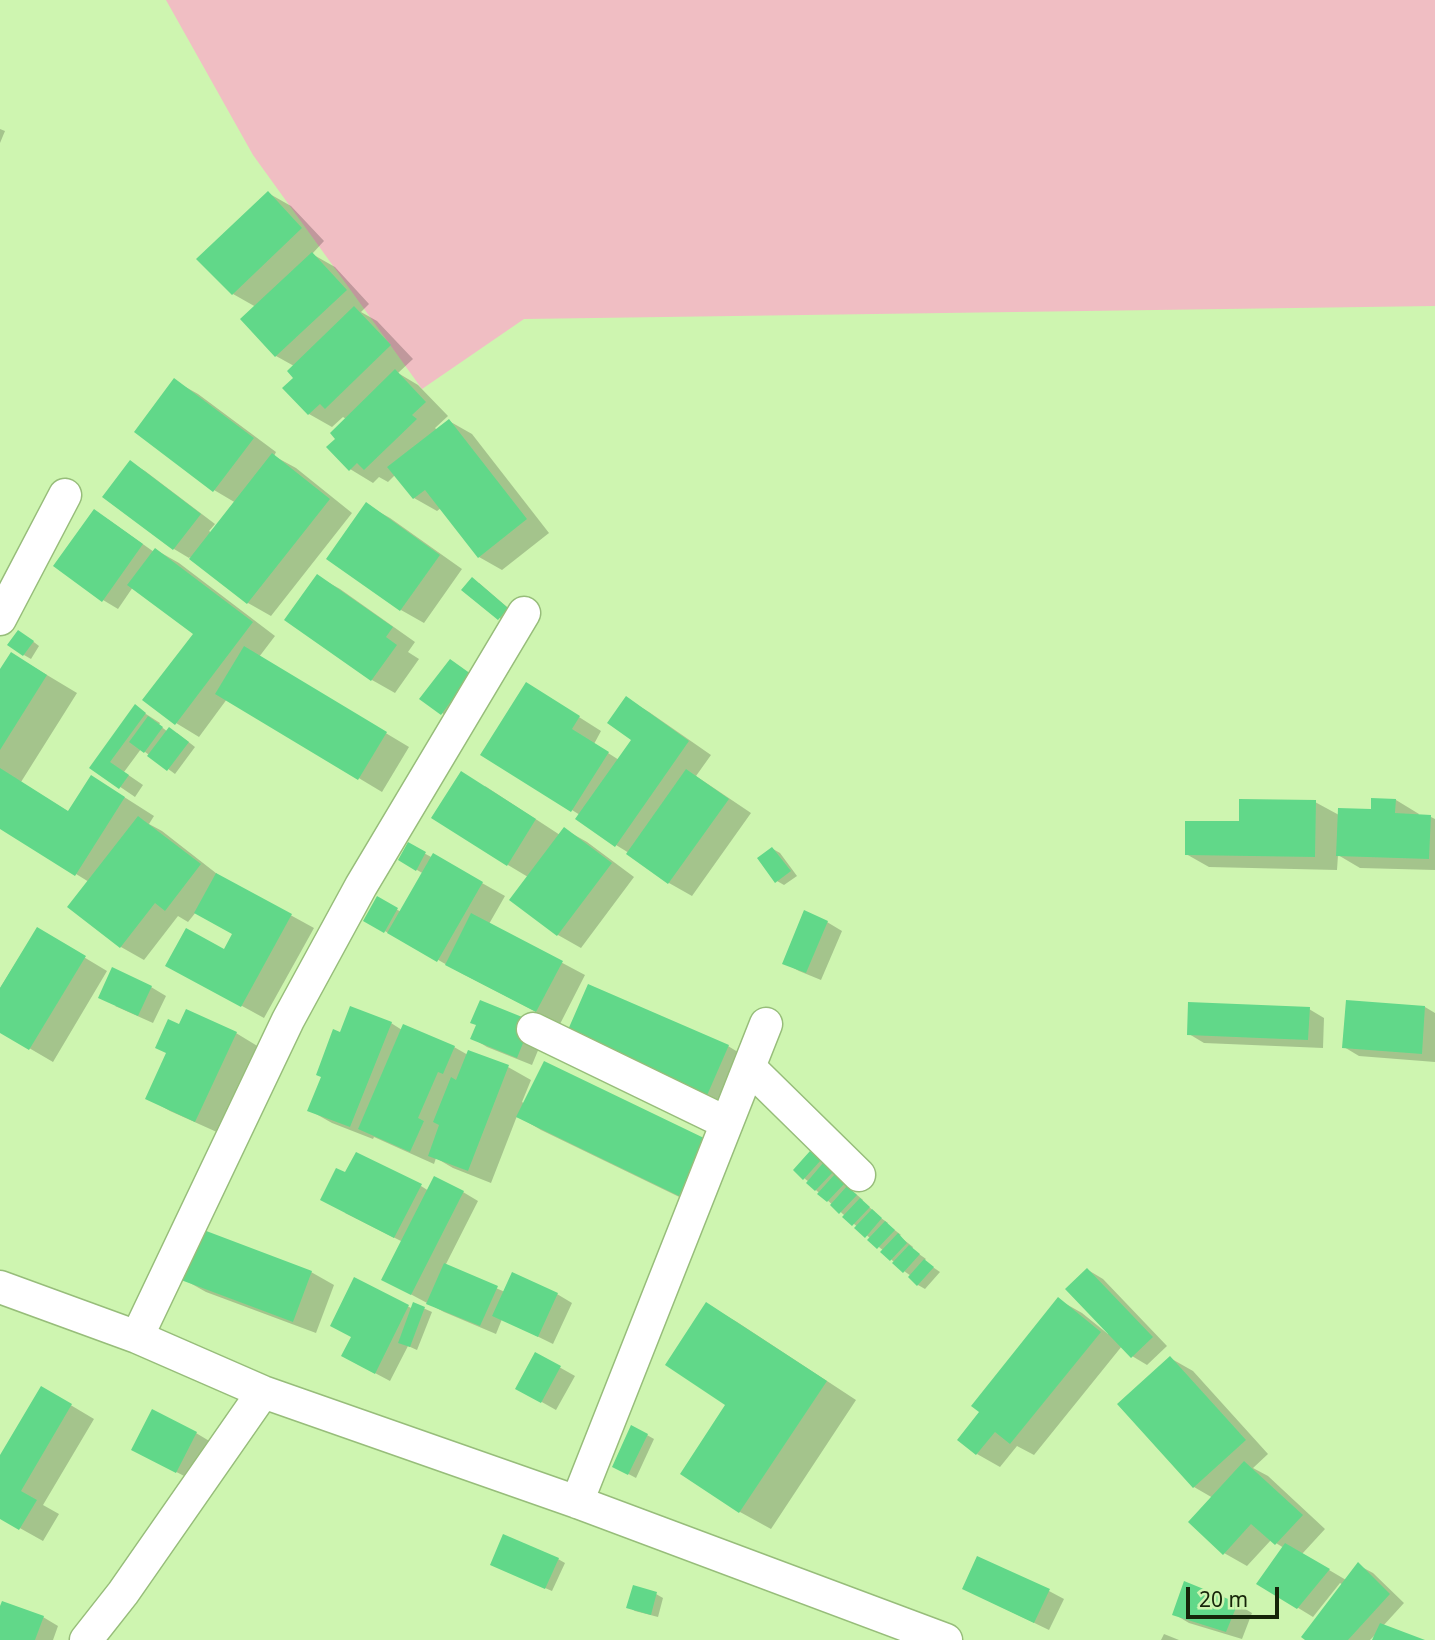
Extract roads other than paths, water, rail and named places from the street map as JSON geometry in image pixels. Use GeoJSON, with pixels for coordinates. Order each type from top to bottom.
{"type":"FeatureCollection","features":[{"type":"Feature","properties":{"kind":"street"},"geometry":{"type":"LineString","coordinates":[[0,619],[65,495]]}},
{"type":"Feature","properties":{"kind":"street"},"geometry":{"type":"LineString","coordinates":[[137,1337],[288,1020],[361,886],[524,613]]}},
{"type":"Feature","properties":{"kind":"street"},"geometry":{"type":"LineString","coordinates":[[577,1502],[766,1024]]}},
{"type":"Feature","properties":{"kind":"street"},"geometry":{"type":"LineString","coordinates":[[533,1029],[727,1122]]}},
{"type":"Feature","properties":{"kind":"street"},"geometry":{"type":"LineString","coordinates":[[749,1067],[859,1175]]}},
{"type":"Feature","properties":{"kind":"street"},"geometry":{"type":"LineString","coordinates":[[0,1287],[137,1337],[263,1392],[577,1502],[946,1640]]}},
{"type":"Feature","properties":{"kind":"street"},"geometry":{"type":"LineString","coordinates":[[86,1640],[123,1592],[263,1392]]}}]}
